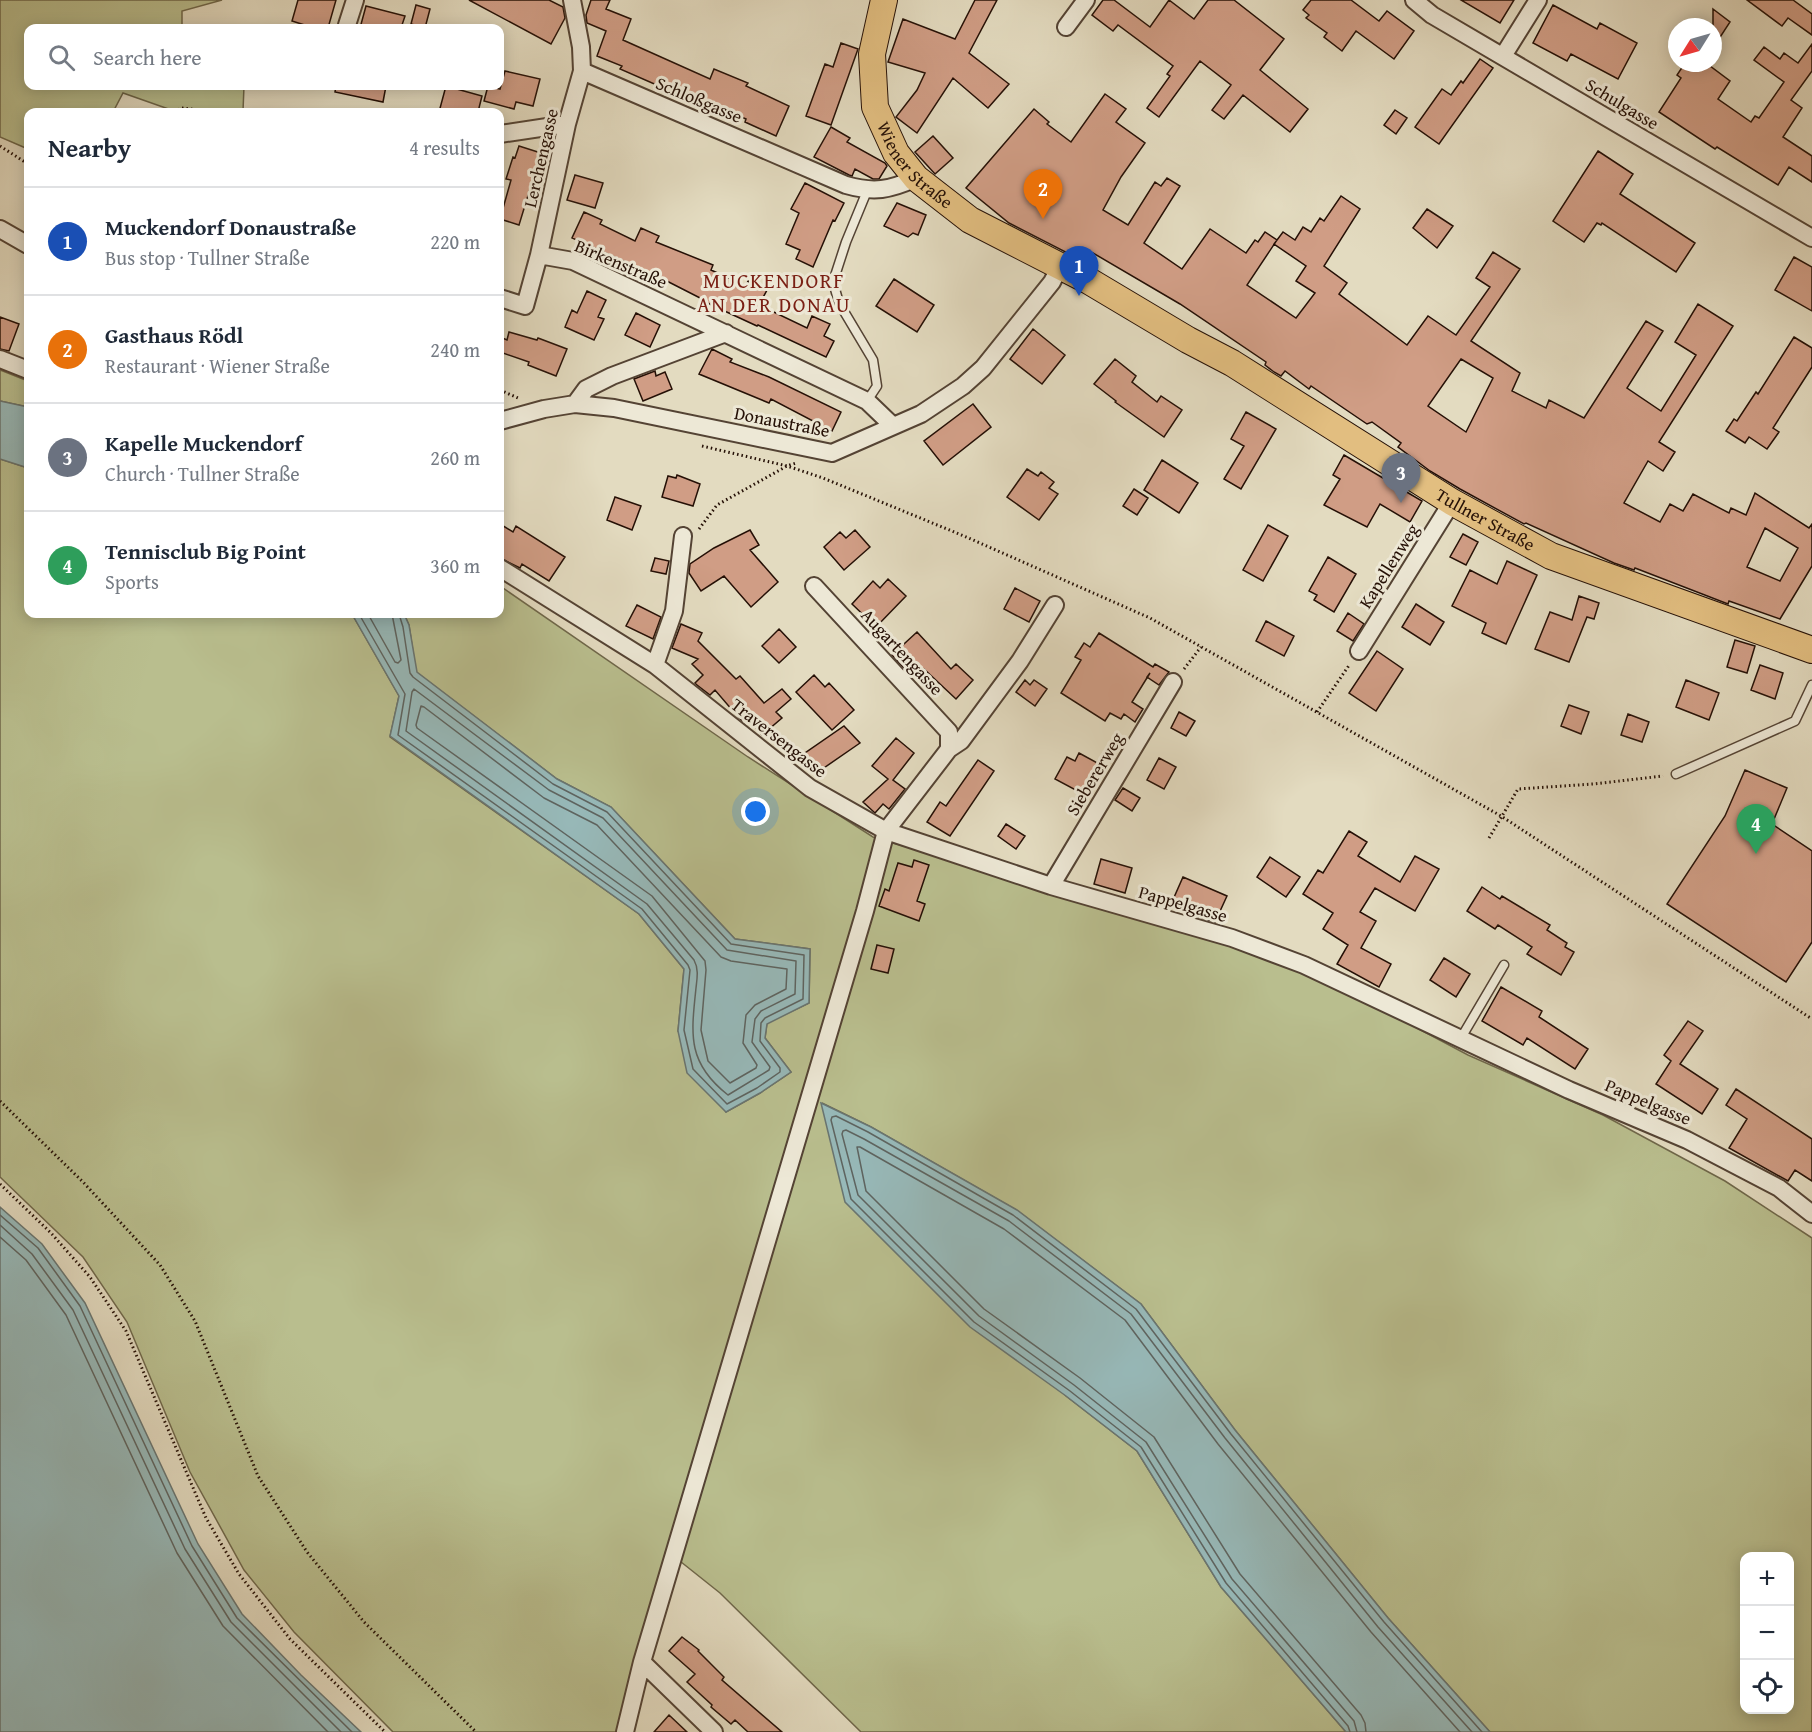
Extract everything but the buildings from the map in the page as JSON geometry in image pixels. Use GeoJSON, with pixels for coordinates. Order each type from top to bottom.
{"type":"FeatureCollection","features":[{"type":"Feature","properties":{"kind":"main road","name":"Wiener Straße"},"geometry":{"type":"LineString","coordinates":[[884,0],[872,54],[875,107],[896,153],[916,178],[970,220],[1060,266]]}},
{"type":"Feature","properties":{"kind":"main road","name":"Tullner Straße"},"geometry":{"type":"LineString","coordinates":[[1060,266],[1232,363],[1452,502],[1551,556],[1812,650]]}},
{"type":"Feature","properties":{"kind":"street"},"geometry":{"type":"LineString","coordinates":[[347,24],[355,0]]}},
{"type":"Feature","properties":{"kind":"street"},"geometry":{"type":"LineString","coordinates":[[572,0],[581,47],[582,71]]}},
{"type":"Feature","properties":{"kind":"street"},"geometry":{"type":"LineString","coordinates":[[1066,27],[1086,0]]}},
{"type":"Feature","properties":{"kind":"street","name":"Schulgasse"},"geometry":{"type":"LineString","coordinates":[[1414,0],[1432,15],[1812,238]]}},
{"type":"Feature","properties":{"kind":"street"},"geometry":{"type":"LineString","coordinates":[[1503,56],[1538,0]]}},
{"type":"Feature","properties":{"kind":"street","name":"Lerchengasse"},"geometry":{"type":"LineString","coordinates":[[539,255],[567,124],[582,71]]}},
{"type":"Feature","properties":{"kind":"street","name":"Schloßgasse"},"geometry":{"type":"LineString","coordinates":[[582,71],[846,185],[867,191],[899,186],[916,178]]}},
{"type":"Feature","properties":{"kind":"street"},"geometry":{"type":"LineString","coordinates":[[504,133],[567,124]]}},
{"type":"Feature","properties":{"kind":"street"},"geometry":{"type":"LineString","coordinates":[[0,229],[24,243]]}},
{"type":"Feature","properties":{"kind":"street"},"geometry":{"type":"LineString","coordinates":[[504,299],[525,306],[539,255]]}},
{"type":"Feature","properties":{"kind":"street","name":"Birkenstraße"},"geometry":{"type":"LineString","coordinates":[[539,255],[573,261],[726,333],[867,401],[892,425]]}},
{"type":"Feature","properties":{"kind":"street","name":"Donaustraße"},"geometry":{"type":"LineString","coordinates":[[504,420],[544,409],[575,404],[614,408],[832,453],[921,414],[963,386],[983,368],[1052,282],[1060,266]]}},
{"type":"Feature","properties":{"kind":"street"},"geometry":{"type":"LineString","coordinates":[[575,404],[586,389],[612,376],[726,333]]}},
{"type":"Feature","properties":{"kind":"street"},"geometry":{"type":"LineString","coordinates":[[0,359],[24,368]]}},
{"type":"Feature","properties":{"kind":"street","name":"Kapellenweg"},"geometry":{"type":"LineString","coordinates":[[1359,651],[1452,502]]}},
{"type":"Feature","properties":{"kind":"street"},"geometry":{"type":"LineString","coordinates":[[655,665],[674,611],[683,536]]}},
{"type":"Feature","properties":{"kind":"street","name":"Traversengasse"},"geometry":{"type":"LineString","coordinates":[[504,571],[655,665],[810,788],[886,831]]}},
{"type":"Feature","properties":{"kind":"street","name":"Augartengasse"},"geometry":{"type":"LineString","coordinates":[[814,586],[949,732],[949,749]]}},
{"type":"Feature","properties":{"kind":"street"},"geometry":{"type":"LineString","coordinates":[[625,1732],[642,1662],[861,923],[886,831],[949,749],[961,741],[1020,661],[1054,605]]}},
{"type":"Feature","properties":{"kind":"street","name":"Siebererweg"},"geometry":{"type":"LineString","coordinates":[[1051,886],[1173,682]]}},
{"type":"Feature","properties":{"kind":"street","name":"Pappelgasse"},"geometry":{"type":"LineString","coordinates":[[886,831],[1051,886],[1253,946],[1304,965],[1569,1090],[1687,1140],[1779,1188],[1812,1214]]}},
{"type":"Feature","properties":{"kind":"street"},"geometry":{"type":"LineString","coordinates":[[642,1662],[714,1732]]}},
{"type":"Feature","properties":{"kind":"lane"},"geometry":{"type":"LineString","coordinates":[[867,191],[846,242],[833,282],[839,303],[873,360],[877,386],[867,401]]}},
{"type":"Feature","properties":{"kind":"lane"},"geometry":{"type":"LineString","coordinates":[[1676,774],[1795,720],[1812,685]]}},
{"type":"Feature","properties":{"kind":"lane"},"geometry":{"type":"LineString","coordinates":[[1461,1038],[1504,965]]}},
{"type":"Feature","properties":{"kind":"path"},"geometry":{"type":"LineString","coordinates":[[0,146],[24,161]]}},
{"type":"Feature","properties":{"kind":"path"},"geometry":{"type":"LineString","coordinates":[[700,445],[788,466],[823,478],[964,536],[1150,618],[1501,816],[1812,1019]]}},
{"type":"Feature","properties":{"kind":"path"},"geometry":{"type":"LineString","coordinates":[[683,536],[701,528],[717,505],[797,463]]}},
{"type":"Feature","properties":{"kind":"path"},"geometry":{"type":"LineString","coordinates":[[1173,682],[1201,647]]}},
{"type":"Feature","properties":{"kind":"path"},"geometry":{"type":"LineString","coordinates":[[1317,712],[1359,651]]}},
{"type":"Feature","properties":{"kind":"path"},"geometry":{"type":"LineString","coordinates":[[1489,838],[1518,789],[1593,784],[1676,774]]}},
{"type":"Feature","properties":{"kind":"path"},"geometry":{"type":"LineString","coordinates":[[0,1101],[84,1182],[160,1265],[195,1321],[258,1476],[307,1552],[364,1622],[476,1732]]}},
{"type":"Feature","properties":{"kind":"path"},"geometry":{"type":"LineString","coordinates":[[0,1184],[51,1233],[90,1277],[126,1331],[206,1518],[239,1574],[290,1639],[385,1732]]}},
{"type":"Feature","properties":{"kind":"green space"},"geometry":{"type":"Polygon","coordinates":[[[0,0],[222,0],[182,11],[182,24],[24,24],[24,90],[244,90],[243,108],[166,108],[123,93],[115,108],[24,108],[24,147],[0,137],[0,0]]]}},
{"type":"Feature","properties":{"kind":"green space"},"geometry":{"type":"Polygon","coordinates":[[[0,370],[24,379],[24,406],[0,401],[0,370]]]}},
{"type":"Feature","properties":{"kind":"green space"},"geometry":{"type":"Polygon","coordinates":[[[0,459],[24,467],[24,618],[354,618],[399,696],[390,737],[639,914],[684,969],[678,1031],[726,1112],[791,1072],[765,1038],[767,1023],[809,1003],[810,949],[735,939],[611,807],[557,779],[416,672],[409,625],[406,618],[504,618],[504,589],[748,757],[873,837],[1221,939],[1349,992],[1468,1055],[1603,1115],[1725,1181],[1812,1238],[1812,1732],[1490,1732],[1388,1618],[1235,1430],[1141,1304],[1016,1210],[871,1127],[822,1103],[1066,1396],[1137,1451],[1221,1587],[1346,1732],[861,1732],[720,1593],[666,1550],[617,1732],[393,1732],[294,1632],[244,1570],[190,1472],[127,1322],[83,1257],[0,1177],[0,459]]]}},
{"type":"Feature","properties":{"kind":"water"},"geometry":{"type":"Polygon","coordinates":[[[0,401],[24,406],[24,467],[0,459],[0,401]]]}},
{"type":"Feature","properties":{"kind":"water"},"geometry":{"type":"Polygon","coordinates":[[[354,618],[406,618],[417,672],[557,779],[611,807],[735,939],[810,949],[809,1003],[767,1024],[765,1038],[791,1072],[726,1112],[687,1073],[678,1031],[684,969],[639,914],[390,736],[399,696],[354,618]]]}},
{"type":"Feature","properties":{"kind":"water"},"geometry":{"type":"Polygon","coordinates":[[[821,1103],[871,1127],[1017,1210],[1141,1304],[1235,1430],[1388,1618],[1490,1732],[1346,1732],[1221,1587],[1137,1451],[1066,1396],[970,1327],[845,1202],[821,1103]]]}},
{"type":"Feature","properties":{"kind":"water"},"geometry":{"type":"Polygon","coordinates":[[[0,1207],[42,1244],[85,1303],[198,1544],[242,1614],[361,1732],[0,1732],[0,1207]]]}},
{"type":"Feature","properties":{"kind":"place","name":"Gasthaus Rödl"},"geometry":{"type":"Point","coordinates":[1043,219]}},
{"type":"Feature","properties":{"kind":"place","name":"Muckendorf Donaustraße"},"geometry":{"type":"Point","coordinates":[1079,296]}},
{"type":"Feature","properties":{"kind":"place","name":"Kapelle Muckendorf"},"geometry":{"type":"Point","coordinates":[1401,503]}},
{"type":"Feature","properties":{"kind":"place","name":"Tennisclub Big Point"},"geometry":{"type":"Point","coordinates":[1756,854]}},
{"type":"Feature","properties":{"kind":"district","name":"MUCKENDORF AN DER DONAU"},"geometry":{"type":"Point","coordinates":[774,293]}}]}
